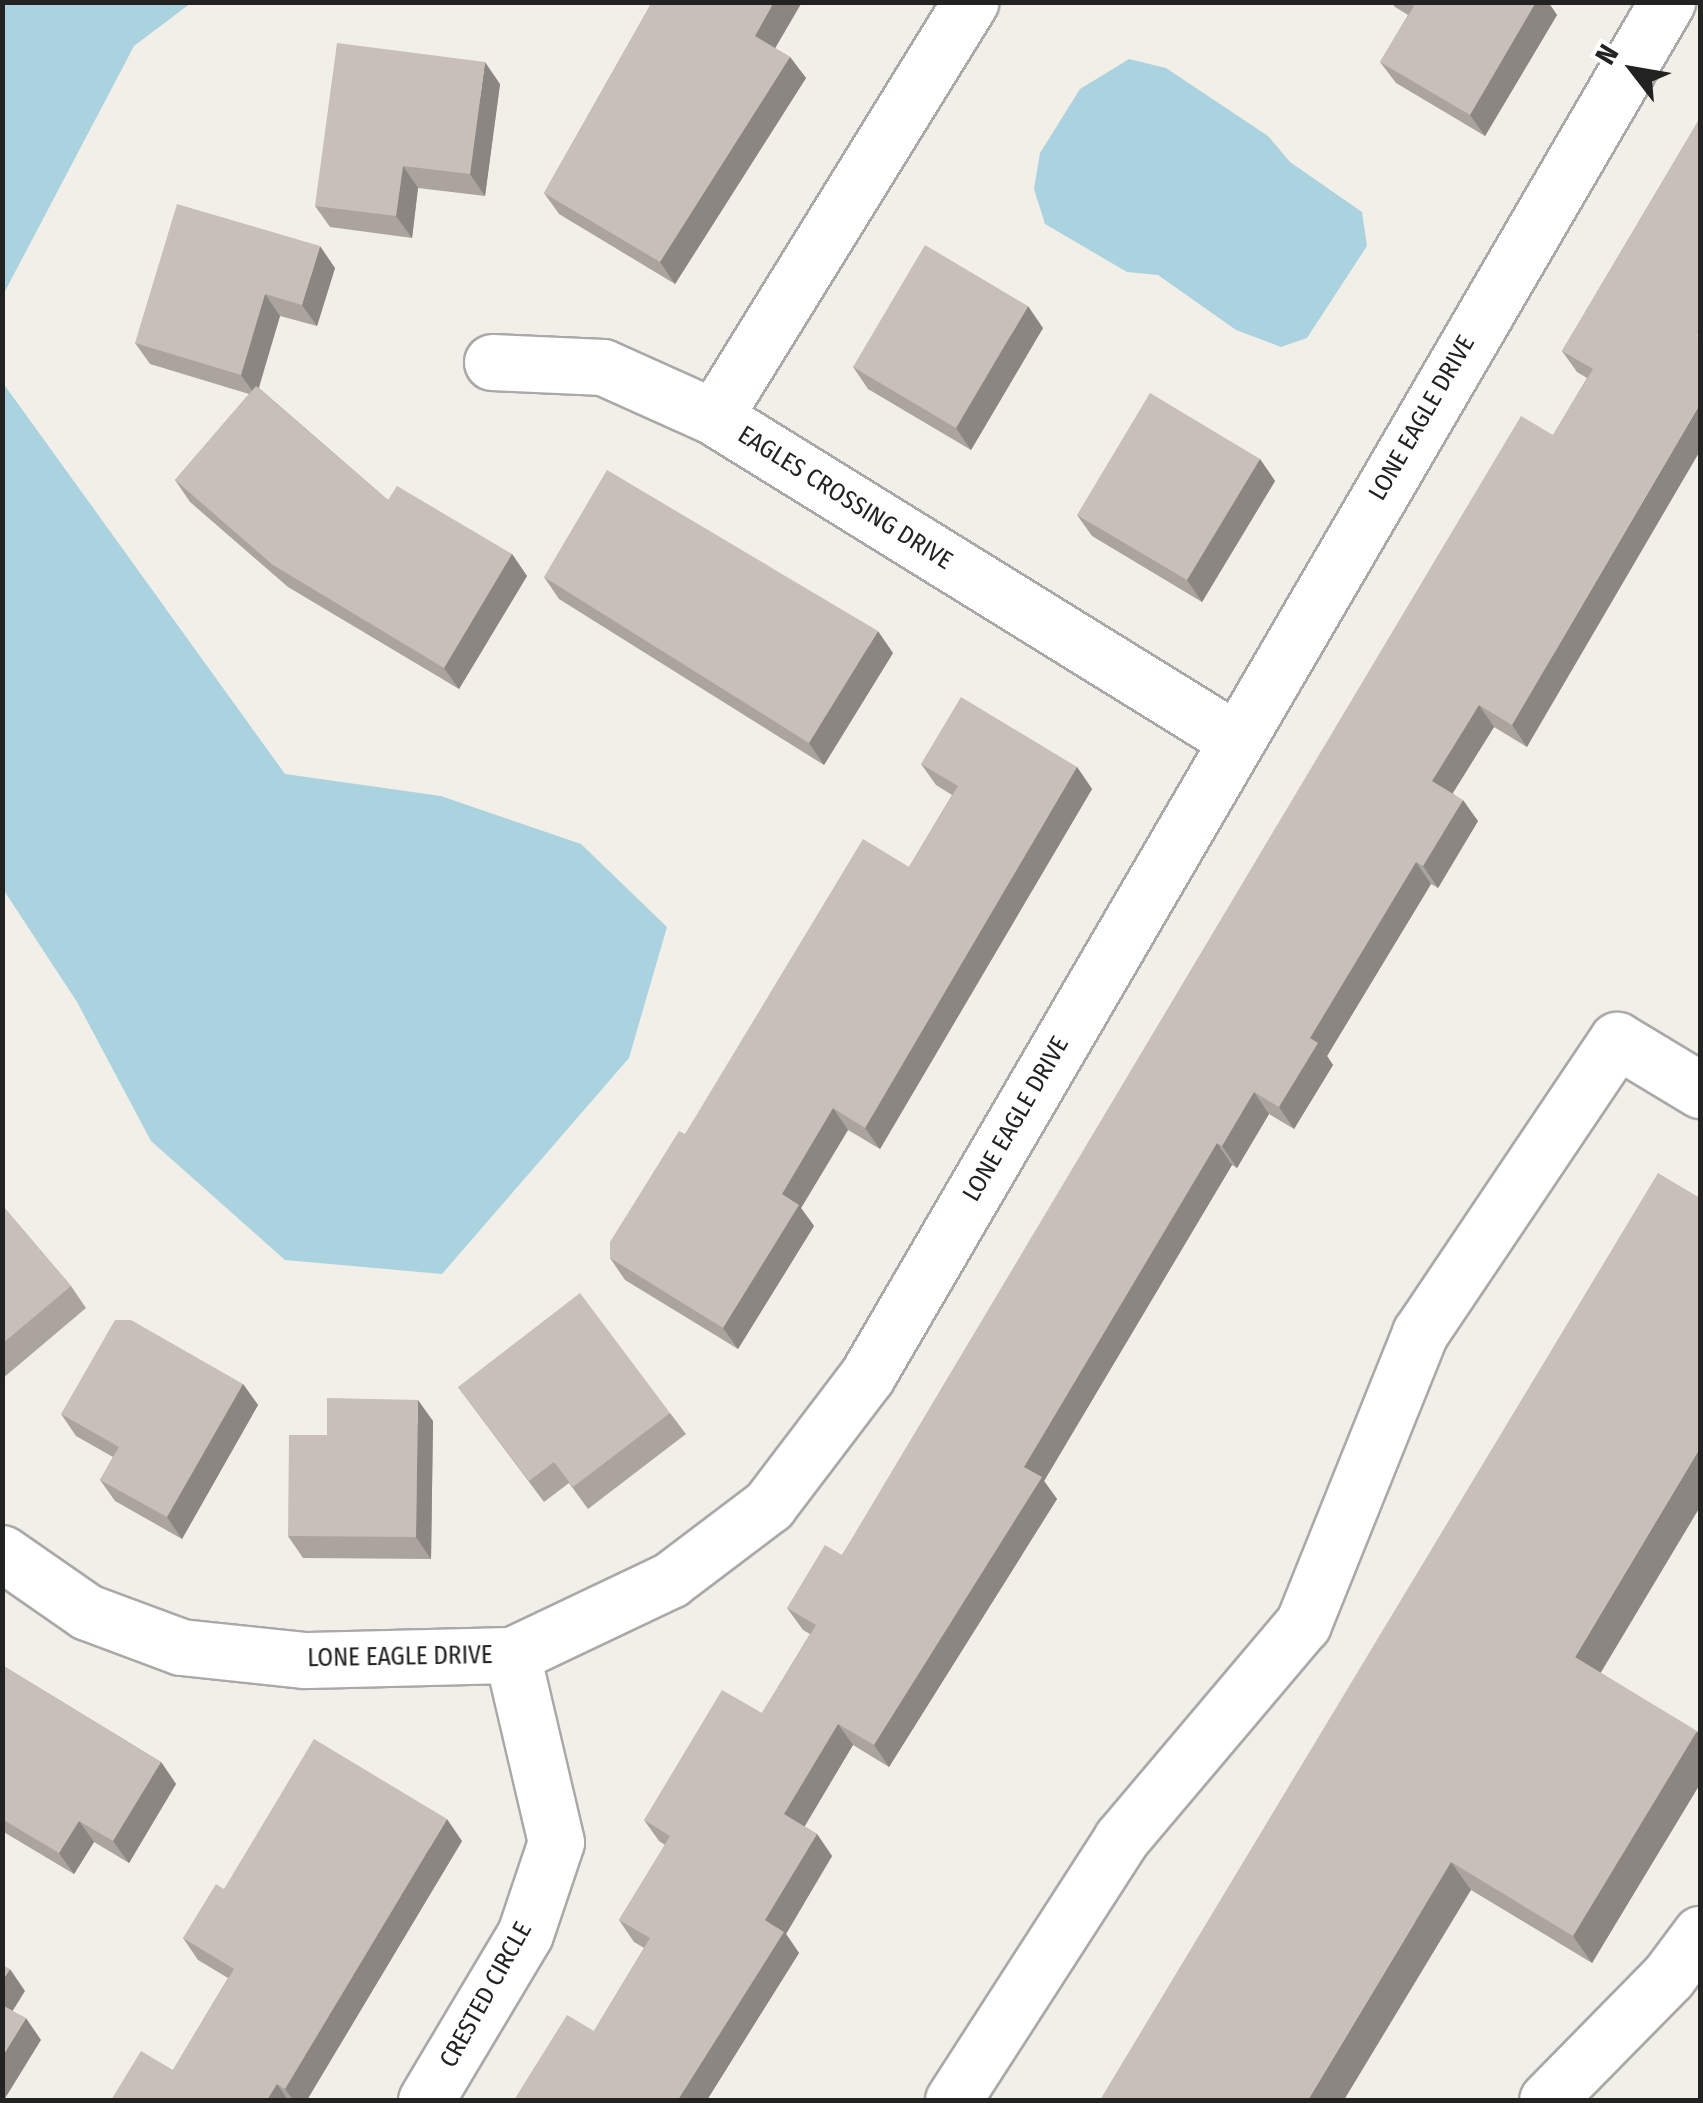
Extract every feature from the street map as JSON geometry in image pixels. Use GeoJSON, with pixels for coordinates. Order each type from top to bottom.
{"type":"FeatureCollection","features":[{"type":"Feature","properties":{"kind":"street","name":"EAGLES CROSSING DRIVE"},"geometry":{"type":"LineString","coordinates":[[970,2],[714,417],[1236,740]]}},
{"type":"Feature","properties":{"kind":"street","name":"LONE EAGLE DRIVE"},"geometry":{"type":"LineString","coordinates":[[2,1554],[88,1612],[180,1648],[305,1660],[512,1655],[670,1580],[769,1505],[867,1376],[1667,2]]}},
{"type":"Feature","properties":{"kind":"street"},"geometry":{"type":"LineString","coordinates":[[492,362],[604,366],[714,417]]}},
{"type":"Feature","properties":{"kind":"street"},"geometry":{"type":"LineString","coordinates":[[953,2100],[1121,1839],[1303,1624],[1420,1333],[1617,1040],[1700,1090]]}},
{"type":"Feature","properties":{"kind":"street","name":"CRESTED CIRCLE"},"geometry":{"type":"LineString","coordinates":[[426,2100],[525,1934],[556,1842],[512,1655]]}},
{"type":"Feature","properties":{"kind":"street"},"geometry":{"type":"LineString","coordinates":[[1548,2100],[1668,1977],[1700,1934]]}},
{"type":"Feature","properties":{"kind":"water"},"geometry":{"type":"Polygon","coordinates":[[[3,2],[191,3],[134,46],[3,295],[3,2]]]}},
{"type":"Feature","properties":{"kind":"water"},"geometry":{"type":"Polygon","coordinates":[[[1129,59],[1166,68],[1268,136],[1290,162],[1362,212],[1367,246],[1307,338],[1281,347],[1236,330],[1158,275],[1127,272],[1045,224],[1034,189],[1040,153],[1080,89],[1129,59]]]}},
{"type":"Feature","properties":{"kind":"water"},"geometry":{"type":"Polygon","coordinates":[[[3,383],[285,774],[441,796],[581,844],[667,927],[629,1058],[442,1274],[285,1260],[151,1141],[77,1002],[3,889],[3,383]]]}},
{"type":"Feature","properties":{"kind":"building"},"geometry":{"type":"Polygon","coordinates":[[[652,2],[774,2],[755,36],[790,57],[660,262],[544,193],[652,2]]]}},
{"type":"Feature","properties":{"kind":"building"},"geometry":{"type":"Polygon","coordinates":[[[1409,2],[1536,2],[1470,115],[1380,62],[1414,6],[1409,2]]]}},
{"type":"Feature","properties":{"kind":"building"},"geometry":{"type":"Polygon","coordinates":[[[337,43],[485,62],[470,174],[403,166],[396,216],[315,206],[337,43]]]}},
{"type":"Feature","properties":{"kind":"building"},"geometry":{"type":"Polygon","coordinates":[[[1700,118],[1700,404],[1512,725],[1479,705],[1432,781],[1463,800],[1423,866],[1416,862],[1310,1038],[1318,1043],[1279,1107],[1254,1092],[1222,1146],[1217,1143],[1024,1467],[1042,1477],[874,1745],[838,1724],[784,1814],[817,1834],[765,1920],[784,1932],[678,2100],[514,2100],[567,2015],[594,2031],[650,1938],[619,1920],[670,1836],[644,1820],[722,1690],[762,1713],[816,1625],[787,1608],[825,1545],[842,1555],[1521,416],[1553,435],[1593,369],[1562,351],[1700,118]]]}},
{"type":"Feature","properties":{"kind":"building"},"geometry":{"type":"Polygon","coordinates":[[[177,204],[320,246],[302,305],[265,294],[241,375],[135,343],[177,204]]]}},
{"type":"Feature","properties":{"kind":"building"},"geometry":{"type":"Polygon","coordinates":[[[925,245],[1028,306],[956,428],[853,367],[925,245]]]}},
{"type":"Feature","properties":{"kind":"building"},"geometry":{"type":"Polygon","coordinates":[[[256,386],[388,500],[397,486],[512,554],[444,668],[273,565],[175,480],[256,386]]]}},
{"type":"Feature","properties":{"kind":"building"},"geometry":{"type":"Polygon","coordinates":[[[1150,393],[1260,459],[1187,580],[1077,515],[1150,393]]]}},
{"type":"Feature","properties":{"kind":"building"},"geometry":{"type":"Polygon","coordinates":[[[607,470],[878,631],[809,743],[544,577],[607,470]]]}},
{"type":"Feature","properties":{"kind":"building"},"geometry":{"type":"Polygon","coordinates":[[[961,697],[1077,767],[865,1128],[833,1108],[782,1194],[799,1205],[723,1328],[610,1258],[610,1242],[679,1131],[685,1134],[863,839],[909,867],[958,786],[921,764],[961,697]]]}},
{"type":"Feature","properties":{"kind":"building"},"geometry":{"type":"Polygon","coordinates":[[[1658,1173],[1700,1198],[1700,1448],[1575,1657],[1697,1731],[1573,1936],[1451,1862],[1308,2100],[1100,2100],[1658,1173]]]}},
{"type":"Feature","properties":{"kind":"building"},"geometry":{"type":"Polygon","coordinates":[[[2,1205],[71,1286],[2,1344],[2,1205]]]}},
{"type":"Feature","properties":{"kind":"building"},"geometry":{"type":"Polygon","coordinates":[[[580,1293],[670,1413],[573,1487],[554,1462],[529,1481],[458,1387],[580,1293]]]}},
{"type":"Feature","properties":{"kind":"building"},"geometry":{"type":"Polygon","coordinates":[[[115,1320],[131,1320],[243,1384],[167,1517],[100,1480],[119,1447],[61,1414],[115,1320]]]}},
{"type":"Feature","properties":{"kind":"building"},"geometry":{"type":"Polygon","coordinates":[[[327,1398],[418,1400],[416,1537],[288,1536],[289,1435],[327,1435],[327,1398]]]}},
{"type":"Feature","properties":{"kind":"building"},"geometry":{"type":"Polygon","coordinates":[[[2,1665],[161,1762],[113,1841],[79,1821],[59,1853],[2,1819],[2,1665]]]}},
{"type":"Feature","properties":{"kind":"building"},"geometry":{"type":"Polygon","coordinates":[[[314,1739],[447,1819],[285,2089],[277,2084],[267,2100],[111,2100],[141,2051],[173,2070],[234,1969],[183,1938],[216,1884],[224,1889],[314,1739]]]}},
{"type":"Feature","properties":{"kind":"building"},"geometry":{"type":"Polygon","coordinates":[[[2,1965],[10,1969],[2,1981],[2,1965]]]}},
{"type":"Feature","properties":{"kind":"building"},"geometry":{"type":"Polygon","coordinates":[[[2,2005],[26,2018],[2,2057],[2,2005]]]}}]}
